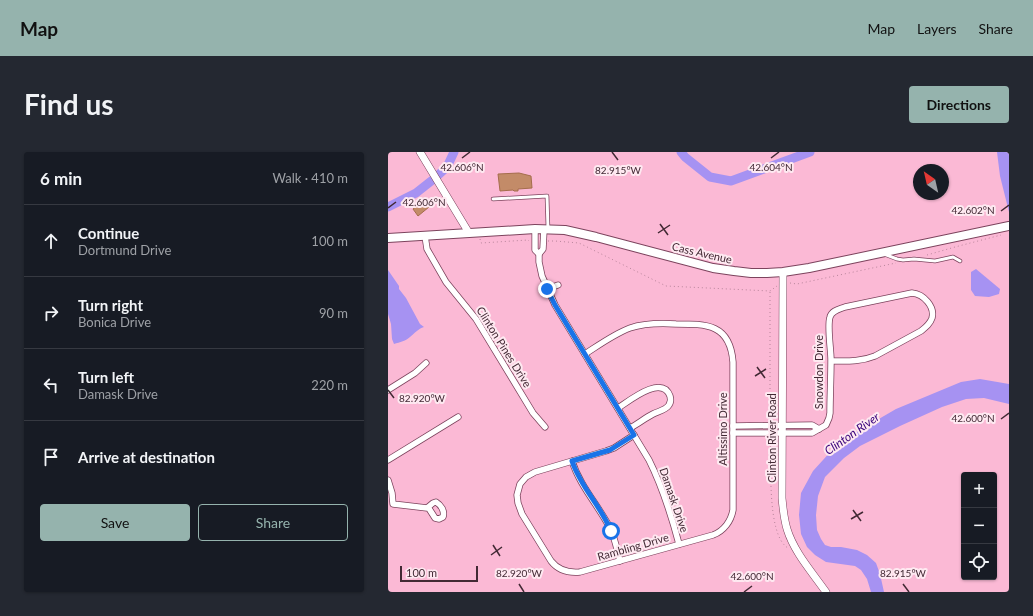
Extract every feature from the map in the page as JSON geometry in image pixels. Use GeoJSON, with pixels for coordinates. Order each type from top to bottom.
{"type":"FeatureCollection","features":[{"type":"Feature","properties":{"kind":"main road","name":"Cass Avenue"},"geometry":{"type":"LineString","coordinates":[[388,238],[535,229],[565,230],[713,268],[751,273],[783,272],[809,268],[881,253],[999,232],[1009,226]]}},
{"type":"Feature","properties":{"kind":"street"},"geometry":{"type":"LineString","coordinates":[[420,152],[439,185],[474,233]]}},
{"type":"Feature","properties":{"kind":"street","name":"Damask Drive"},"geometry":{"type":"LineString","coordinates":[[535,229],[535,250],[539,254],[540,268],[547,289],[555,305],[649,460],[664,494],[679,544]]}},
{"type":"Feature","properties":{"kind":"street"},"geometry":{"type":"LineString","coordinates":[[539,254],[543,249],[546,229]]}},
{"type":"Feature","properties":{"kind":"street","name":"Clinton Pines Drive"},"geometry":{"type":"LineString","coordinates":[[425,236],[427,249],[446,282],[474,315],[533,413],[545,427]]}},
{"type":"Feature","properties":{"kind":"street","name":"Clinton River Road"},"geometry":{"type":"LineString","coordinates":[[783,272],[782,498],[785,521],[796,549],[826,592]]}},
{"type":"Feature","properties":{"kind":"street"},"geometry":{"type":"LineString","coordinates":[[547,289],[558,285]]}},
{"type":"Feature","properties":{"kind":"street","name":"Snowdon Drive"},"geometry":{"type":"LineString","coordinates":[[783,429],[812,433],[826,425],[829,418],[831,361],[829,323],[833,312],[845,307],[912,294],[917,294],[923,297],[930,306],[933,313],[931,320],[921,331],[867,359],[855,361],[831,361]]}},
{"type":"Feature","properties":{"kind":"street","name":"Altissimo Drive"},"geometry":{"type":"LineString","coordinates":[[585,354],[625,330],[648,324],[702,324],[715,328],[723,334],[729,344],[732,357],[733,510],[731,518],[727,524]]}},
{"type":"Feature","properties":{"kind":"street"},"geometry":{"type":"LineString","coordinates":[[388,390],[414,374],[426,363]]}},
{"type":"Feature","properties":{"kind":"street"},"geometry":{"type":"LineString","coordinates":[[618,408],[649,389],[661,387],[668,393],[670,402],[666,408],[630,428]]}},
{"type":"Feature","properties":{"kind":"street"},"geometry":{"type":"LineString","coordinates":[[388,460],[458,417]]}},
{"type":"Feature","properties":{"kind":"street"},"geometry":{"type":"LineString","coordinates":[[733,426],[770,426],[783,429]]}},
{"type":"Feature","properties":{"kind":"street"},"geometry":{"type":"LineString","coordinates":[[733,433],[770,433],[783,429]]}},
{"type":"Feature","properties":{"kind":"street"},"geometry":{"type":"LineString","coordinates":[[620,561],[610,529],[580,480],[572,461],[610,450],[634,435]]}},
{"type":"Feature","properties":{"kind":"street","name":"Rambling Drive"},"geometry":{"type":"LineString","coordinates":[[572,461],[535,472],[526,477],[520,484],[517,498],[521,512],[553,563],[570,573],[580,572],[716,534],[727,524]]}},
{"type":"Feature","properties":{"kind":"street"},"geometry":{"type":"LineString","coordinates":[[388,480],[392,493],[392,504],[428,507]]}},
{"type":"Feature","properties":{"kind":"lane"},"geometry":{"type":"LineString","coordinates":[[493,199],[547,196],[546,229]]}},
{"type":"Feature","properties":{"kind":"lane"},"geometry":{"type":"LineString","coordinates":[[881,253],[903,260],[914,259],[935,261],[953,258],[960,261]]}},
{"type":"Feature","properties":{"kind":"path"},"geometry":{"type":"LineString","coordinates":[[924,256],[999,232]]}},
{"type":"Feature","properties":{"kind":"path"},"geometry":{"type":"LineString","coordinates":[[474,233],[482,243],[528,240],[535,242]]}},
{"type":"Feature","properties":{"kind":"path"},"geometry":{"type":"LineString","coordinates":[[543,241],[579,243],[666,286],[770,291],[775,287]]}},
{"type":"Feature","properties":{"kind":"path"},"geometry":{"type":"LineString","coordinates":[[789,283],[796,284],[903,260]]}},
{"type":"Feature","properties":{"kind":"path"},"geometry":{"type":"LineString","coordinates":[[770,291],[770,426]]}},
{"type":"Feature","properties":{"kind":"path"},"geometry":{"type":"LineString","coordinates":[[770,433],[772,506],[777,532]]}},
{"type":"Feature","properties":{"kind":"shaded area"},"geometry":{"type":"Polygon","coordinates":[[[997,152],[1009,152],[1009,212],[1000,176],[997,152]]]}},
{"type":"Feature","properties":{"kind":"shaded area"},"geometry":{"type":"Polygon","coordinates":[[[976,269],[1000,289],[999,294],[989,297],[975,296],[971,290],[971,272],[976,269]]]}},
{"type":"Feature","properties":{"kind":"shaded area"},"geometry":{"type":"Polygon","coordinates":[[[388,270],[399,286],[399,289],[406,298],[420,324],[424,327],[418,330],[407,340],[394,344],[388,314],[388,270]]]}},
{"type":"Feature","properties":{"kind":"shaded area"},"geometry":{"type":"Polygon","coordinates":[[[980,379],[1009,384],[1009,404],[984,398],[966,399],[942,407],[860,446],[844,458],[825,477],[818,496],[816,515],[817,530],[821,539],[825,545],[857,550],[867,555],[876,563],[884,592],[871,592],[867,579],[861,570],[855,566],[826,562],[815,555],[807,547],[801,534],[799,515],[801,493],[813,471],[833,449],[853,434],[896,409],[961,382],[980,379]]]}},
{"type":"Feature","properties":{"kind":"building"},"geometry":{"type":"Polygon","coordinates":[[[519,173],[531,176],[532,188],[518,189],[518,191],[500,191],[498,174],[519,173]]]}},
{"type":"Feature","properties":{"kind":"building"},"geometry":{"type":"Polygon","coordinates":[[[424,200],[429,207],[418,216],[413,209],[424,200]]]}},
{"type":"Feature","properties":{"kind":"waterway"},"geometry":{"type":"LineString","coordinates":[[388,207],[416,193],[435,178],[447,167],[454,152]]}},
{"type":"Feature","properties":{"kind":"waterway"},"geometry":{"type":"LineString","coordinates":[[681,152],[710,177],[731,181],[810,152]]}},
{"type":"Feature","properties":{"kind":"route"},"geometry":{"type":"LineString","coordinates":[[547,289],[555,305],[634,435],[610,450],[572,461],[580,480],[611,531]]}},
{"type":"Feature","properties":{"kind":"water label","name":"Clinton River"},"geometry":{"type":"Point","coordinates":[852,434]}}]}
